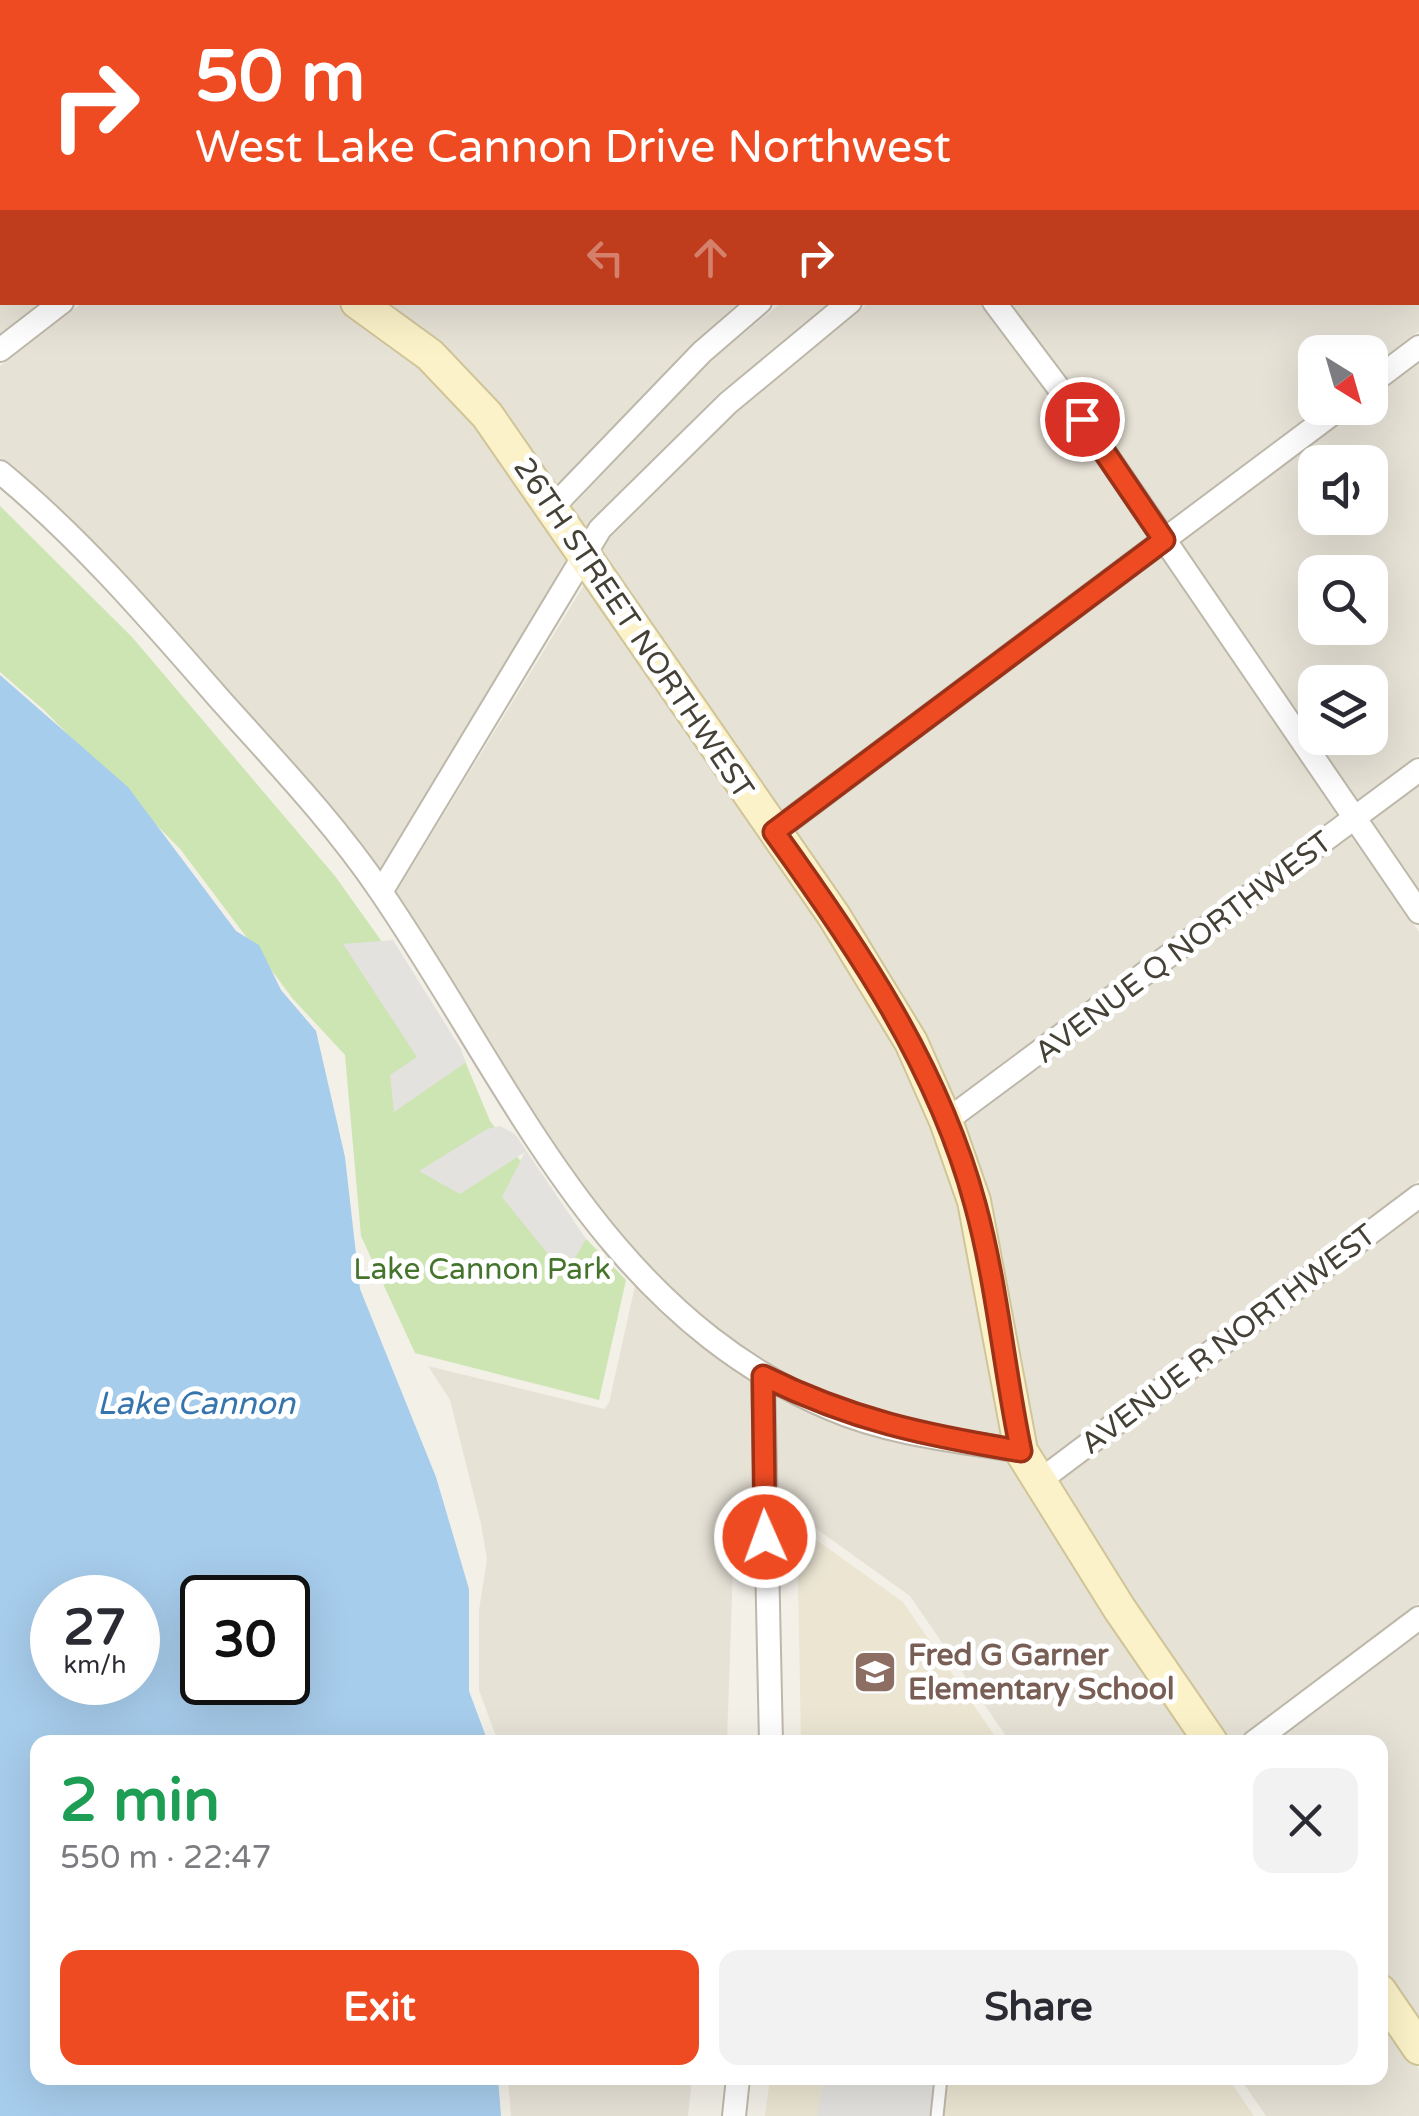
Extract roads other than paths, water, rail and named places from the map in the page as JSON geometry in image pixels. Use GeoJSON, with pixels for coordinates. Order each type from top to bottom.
{"type":"FeatureCollection","features":[{"type":"Feature","properties":{"kind":"street"},"geometry":{"type":"LineString","coordinates":[[0,350],[58,305]]}},
{"type":"Feature","properties":{"kind":"street","name":"26TH STREET NORTHWEST"},"geometry":{"type":"LineString","coordinates":[[361,305],[430,355],[468,392],[876,980],[946,1121],[979,1218],[1021,1451],[1207,1735]]}},
{"type":"Feature","properties":{"kind":"street"},"geometry":{"type":"LineString","coordinates":[[552,508],[702,352],[757,305]]}},
{"type":"Feature","properties":{"kind":"street"},"geometry":{"type":"LineString","coordinates":[[381,892],[600,529],[728,402],[846,305]]}},
{"type":"Feature","properties":{"kind":"street"},"geometry":{"type":"LineString","coordinates":[[996,305],[1164,540],[1419,912]]}},
{"type":"Feature","properties":{"kind":"street"},"geometry":{"type":"LineString","coordinates":[[1388,370],[1419,347]]}},
{"type":"Feature","properties":{"kind":"street"},"geometry":{"type":"LineString","coordinates":[[774,832],[1317,425]]}},
{"type":"Feature","properties":{"kind":"street"},"geometry":{"type":"LineString","coordinates":[[0,472],[120,586],[299,787],[381,892],[528,1128],[603,1232],[669,1306],[763,1376],[838,1412],[916,1432],[1021,1451]]}},
{"type":"Feature","properties":{"kind":"street","name":"AVENUE Q NORTHWEST"},"geometry":{"type":"LineString","coordinates":[[946,1121],[1419,770]]}},
{"type":"Feature","properties":{"kind":"street","name":"AVENUE R NORTHWEST"},"geometry":{"type":"LineString","coordinates":[[1038,1482],[1419,1196]]}},
{"type":"Feature","properties":{"kind":"street"},"geometry":{"type":"LineString","coordinates":[[763,1376],[771,1735]]}},
{"type":"Feature","properties":{"kind":"street"},"geometry":{"type":"LineString","coordinates":[[1263,1735],[1419,1618]]}},
{"type":"Feature","properties":{"kind":"street"},"geometry":{"type":"LineString","coordinates":[[1388,2002],[1418,2044]]}},
{"type":"Feature","properties":{"kind":"street"},"geometry":{"type":"LineString","coordinates":[[734,2116],[737,2085]]}},
{"type":"Feature","properties":{"kind":"lane"},"geometry":{"type":"LineString","coordinates":[[937,2116],[940,2085]]}},
{"type":"Feature","properties":{"kind":"water","name":"Lake Cannon"},"geometry":{"type":"Polygon","coordinates":[[[0,675],[128,787],[236,931],[259,945],[281,990],[316,1031],[345,1157],[360,1289],[436,1477],[469,1589],[469,1691],[485,1735],[30,1735],[30,2085],[499,2085],[501,2116],[0,2116],[0,675]]]}},
{"type":"Feature","properties":{"kind":"place","name":"Fred G Garner Elementary School"},"geometry":{"type":"Point","coordinates":[875,1672]}},
{"type":"Feature","properties":{"kind":"park label","name":"Lake Cannon Park"},"geometry":{"type":"Point","coordinates":[482,1269]}}]}
